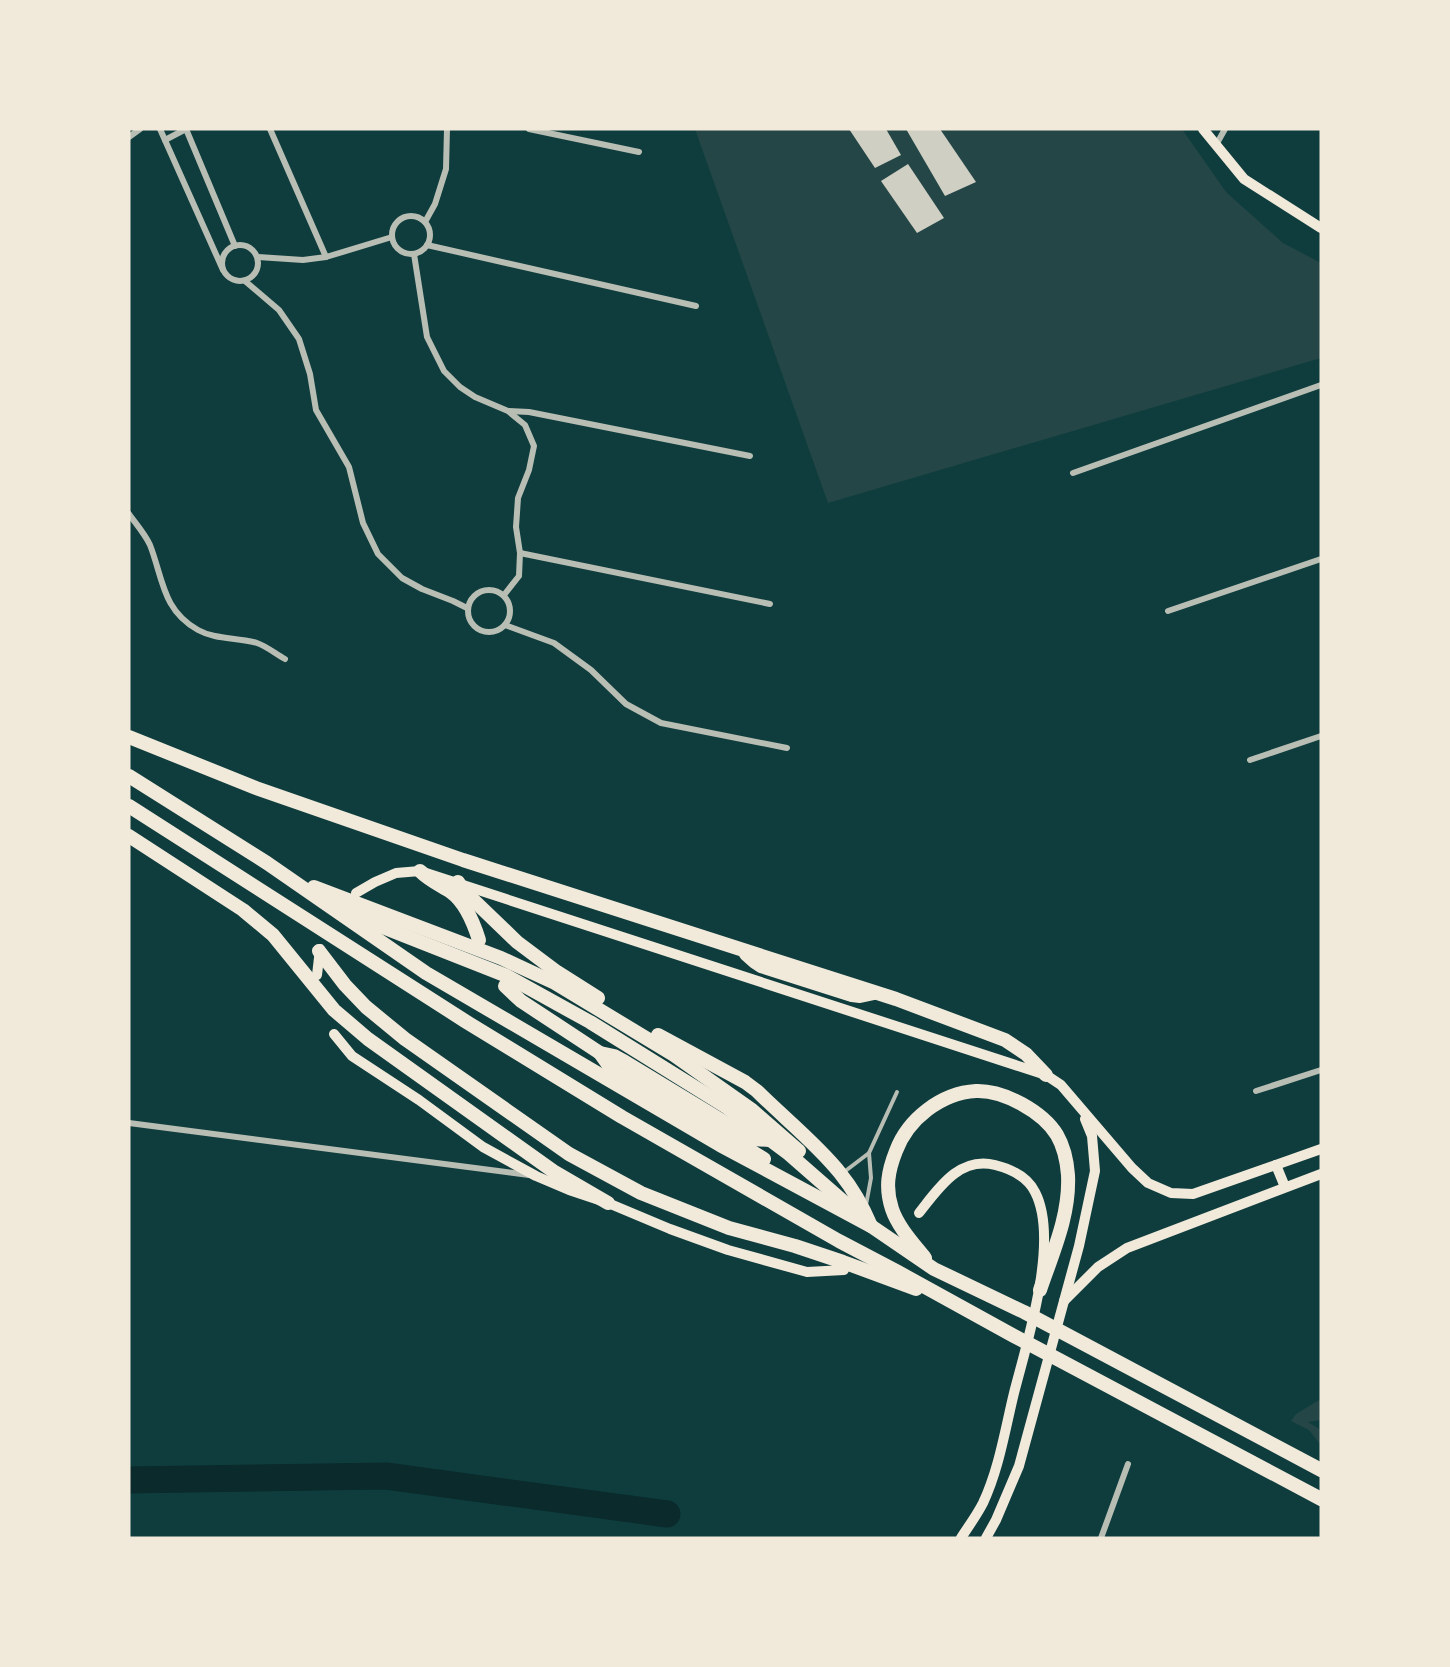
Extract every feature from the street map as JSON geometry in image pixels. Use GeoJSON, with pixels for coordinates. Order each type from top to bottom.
{"type":"FeatureCollection","features":[{"type":"Feature","properties":{"kind":"highway"},"geometry":{"type":"LineString","coordinates":[[129,737],[256,788],[463,860],[876,992],[1005,1040],[1026,1054],[1046,1075]]}},
{"type":"Feature","properties":{"kind":"highway"},"geometry":{"type":"LineString","coordinates":[[129,776],[267,863],[426,973],[700,1133],[819,1198],[868,1219]]}},
{"type":"Feature","properties":{"kind":"highway"},"geometry":{"type":"LineString","coordinates":[[129,806],[465,1021],[622,1117],[839,1241],[1321,1499]]}},
{"type":"Feature","properties":{"kind":"highway"},"geometry":{"type":"LineString","coordinates":[[129,836],[258,922],[273,935],[334,1010],[368,1039],[553,1171],[608,1203]]}},
{"type":"Feature","properties":{"kind":"highway"},"geometry":{"type":"LineString","coordinates":[[267,863],[314,887],[375,924],[507,976],[580,1017],[725,1106],[934,1269],[1024,1312],[1321,1470]]}},
{"type":"Feature","properties":{"kind":"highway"},"geometry":{"type":"LineString","coordinates":[[420,871],[459,899],[479,940]]}},
{"type":"Feature","properties":{"kind":"highway"},"geometry":{"type":"LineString","coordinates":[[458,882],[463,890],[517,942],[550,968],[647,1029],[745,1083],[757,1092],[830,1161],[841,1174],[868,1219]]}},
{"type":"Feature","properties":{"kind":"highway"},"geometry":{"type":"LineString","coordinates":[[314,887],[501,958],[544,978],[692,1068],[752,1110],[807,1153],[830,1161]]}},
{"type":"Feature","properties":{"kind":"highway"},"geometry":{"type":"LineString","coordinates":[[320,949],[345,985],[366,1007],[405,1039],[569,1154],[641,1193],[729,1228],[843,1262],[960,1306]]}},
{"type":"Feature","properties":{"kind":"highway"},"geometry":{"type":"LineString","coordinates":[[742,950],[754,962],[790,976],[852,995],[860,996],[876,992]]}},
{"type":"Feature","properties":{"kind":"highway"},"geometry":{"type":"LineString","coordinates":[[505,986],[521,1001],[600,1053],[619,1059],[752,1139],[771,1140]]}},
{"type":"Feature","properties":{"kind":"highway"},"geometry":{"type":"LineString","coordinates":[[600,1053],[612,1070],[723,1134],[812,1190],[819,1198]]}},
{"type":"Feature","properties":{"kind":"highway"},"geometry":{"type":"LineString","coordinates":[[658,1064],[668,1089]]}},
{"type":"Feature","properties":{"kind":"highway"},"geometry":{"type":"LineString","coordinates":[[692,1068],[712,1074],[749,1097],[845,1191],[868,1219]]}},
{"type":"Feature","properties":{"kind":"highway"},"geometry":{"type":"LineString","coordinates":[[745,1083],[749,1097]]}},
{"type":"Feature","properties":{"kind":"highway"},"geometry":{"type":"LineString","coordinates":[[934,1269],[892,1211],[887,1178],[890,1165],[909,1126],[921,1114],[955,1096],[976,1091],[994,1093],[1012,1099],[1044,1119],[1057,1135],[1065,1151],[1068,1174],[1063,1224],[1040,1290]]}},
{"type":"Feature","properties":{"kind":"highway"},"geometry":{"type":"LineString","coordinates":[[700,1133],[723,1134]]}},
{"type":"Feature","properties":{"kind":"main road"},"geometry":{"type":"LineString","coordinates":[[1203,129],[1244,179],[1321,228]]}},
{"type":"Feature","properties":{"kind":"main road"},"geometry":{"type":"LineString","coordinates":[[356,893],[396,873],[420,871],[1046,1075],[1061,1085],[1132,1168],[1148,1183],[1171,1194],[1193,1194],[1321,1149]]}},
{"type":"Feature","properties":{"kind":"main road"},"geometry":{"type":"LineString","coordinates":[[316,975],[320,949]]}},
{"type":"Feature","properties":{"kind":"main road"},"geometry":{"type":"LineString","coordinates":[[785,989],[790,976]]}},
{"type":"Feature","properties":{"kind":"main road"},"geometry":{"type":"LineString","coordinates":[[333,1034],[352,1056],[419,1100],[483,1147],[536,1176],[728,1250],[807,1272],[844,1270]]}},
{"type":"Feature","properties":{"kind":"main road"},"geometry":{"type":"LineString","coordinates":[[986,1538],[1019,1466],[1079,1246],[1095,1171],[1092,1136],[1081,1110]]}},
{"type":"Feature","properties":{"kind":"main road"},"geometry":{"type":"LineString","coordinates":[[920,1213],[940,1186],[953,1174],[968,1166],[988,1163],[1011,1168],[1025,1178],[1035,1191],[1044,1229],[1040,1290],[998,1460],[982,1503],[961,1538]]}},
{"type":"Feature","properties":{"kind":"main road"},"geometry":{"type":"LineString","coordinates":[[1276,1165],[1285,1187]]}},
{"type":"Feature","properties":{"kind":"main road"},"geometry":{"type":"LineString","coordinates":[[1064,1301],[1098,1267],[1126,1248],[1321,1174]]}},
{"type":"Feature","properties":{"kind":"street"},"geometry":{"type":"LineString","coordinates":[[129,137],[140,129]]}},
{"type":"Feature","properties":{"kind":"street"},"geometry":{"type":"LineString","coordinates":[[160,129],[223,270],[231,279],[245,282],[258,270],[258,257],[250,247],[235,246],[224,254],[223,270]]}},
{"type":"Feature","properties":{"kind":"street"},"geometry":{"type":"LineString","coordinates":[[165,140],[186,129],[235,246]]}},
{"type":"Feature","properties":{"kind":"street"},"geometry":{"type":"LineString","coordinates":[[270,129],[326,257]]}},
{"type":"Feature","properties":{"kind":"street"},"geometry":{"type":"LineString","coordinates":[[425,222],[435,204],[446,169],[447,129]]}},
{"type":"Feature","properties":{"kind":"street"},"geometry":{"type":"LineString","coordinates":[[529,129],[639,152]]}},
{"type":"Feature","properties":{"kind":"street"},"geometry":{"type":"LineString","coordinates":[[1216,146],[1225,129]]}},
{"type":"Feature","properties":{"kind":"street"},"geometry":{"type":"LineString","coordinates":[[413,217],[425,222],[430,233],[428,245],[414,254],[398,249],[392,237],[396,224],[400,220],[413,217]]}},
{"type":"Feature","properties":{"kind":"street"},"geometry":{"type":"LineString","coordinates":[[258,257],[303,260],[326,257],[392,237]]}},
{"type":"Feature","properties":{"kind":"street"},"geometry":{"type":"LineString","coordinates":[[428,245],[696,306]]}},
{"type":"Feature","properties":{"kind":"street"},"geometry":{"type":"LineString","coordinates":[[414,254],[428,337],[444,371],[460,387],[475,397],[508,411],[525,425],[534,446],[530,470],[518,498],[516,527],[520,553],[519,576],[504,595]]}},
{"type":"Feature","properties":{"kind":"street"},"geometry":{"type":"LineString","coordinates":[[245,282],[279,310],[298,339],[310,374],[316,410],[349,467],[363,523],[378,554],[402,578],[467,608]]}},
{"type":"Feature","properties":{"kind":"street"},"geometry":{"type":"LineString","coordinates":[[1073,472],[1321,385]]}},
{"type":"Feature","properties":{"kind":"street"},"geometry":{"type":"LineString","coordinates":[[508,411],[529,412],[750,456]]}},
{"type":"Feature","properties":{"kind":"street"},"geometry":{"type":"LineString","coordinates":[[129,514],[149,543],[162,587],[181,618],[199,631],[214,636],[258,643],[285,659]]}},
{"type":"Feature","properties":{"kind":"street"},"geometry":{"type":"LineString","coordinates":[[520,553],[770,604]]}},
{"type":"Feature","properties":{"kind":"street"},"geometry":{"type":"LineString","coordinates":[[1168,610],[1321,559]]}},
{"type":"Feature","properties":{"kind":"street"},"geometry":{"type":"LineString","coordinates":[[489,589],[504,595],[510,610],[505,625],[499,630],[484,632],[471,624],[467,608],[474,595],[489,589]]}},
{"type":"Feature","properties":{"kind":"street"},"geometry":{"type":"LineString","coordinates":[[505,625],[554,643],[591,669],[626,704],[661,723],[787,748]]}},
{"type":"Feature","properties":{"kind":"street"},"geometry":{"type":"LineString","coordinates":[[1250,760],[1321,736]]}},
{"type":"Feature","properties":{"kind":"street"},"geometry":{"type":"LineString","coordinates":[[1256,1091],[1321,1070]]}},
{"type":"Feature","properties":{"kind":"street"},"geometry":{"type":"LineString","coordinates":[[129,1123],[536,1176]]}},
{"type":"Feature","properties":{"kind":"street"},"geometry":{"type":"LineString","coordinates":[[1101,1538],[1128,1464]]}},
{"type":"Feature","properties":{"kind":"lane"},"geometry":{"type":"LineString","coordinates":[[841,1174],[869,1153],[897,1092]]}},
{"type":"Feature","properties":{"kind":"lane"},"geometry":{"type":"LineString","coordinates":[[868,1219],[871,1178],[869,1153]]}},
{"type":"Feature","properties":{"kind":"shaded area"},"geometry":{"type":"Polygon","coordinates":[[[695,129],[1182,129],[1226,192],[1283,243],[1321,263],[1321,358],[828,503],[695,129]]]}},
{"type":"Feature","properties":{"kind":"shaded area"},"geometry":{"type":"Polygon","coordinates":[[[1321,1399],[1321,1420],[1308,1422],[1321,1430],[1320,1444],[1309,1430],[1291,1421],[1296,1414],[1321,1399]]]}},
{"type":"Feature","properties":{"kind":"building"},"geometry":{"type":"Polygon","coordinates":[[[849,129],[886,129],[901,155],[875,168],[849,129]]]}},
{"type":"Feature","properties":{"kind":"building"},"geometry":{"type":"Polygon","coordinates":[[[906,129],[940,129],[976,182],[945,196],[906,129]]]}},
{"type":"Feature","properties":{"kind":"building"},"geometry":{"type":"Polygon","coordinates":[[[908,164],[944,218],[917,233],[881,181],[908,164]]]}},
{"type":"Feature","properties":{"kind":"waterway"},"geometry":{"type":"LineString","coordinates":[[129,1480],[386,1476],[667,1514]]}}]}
